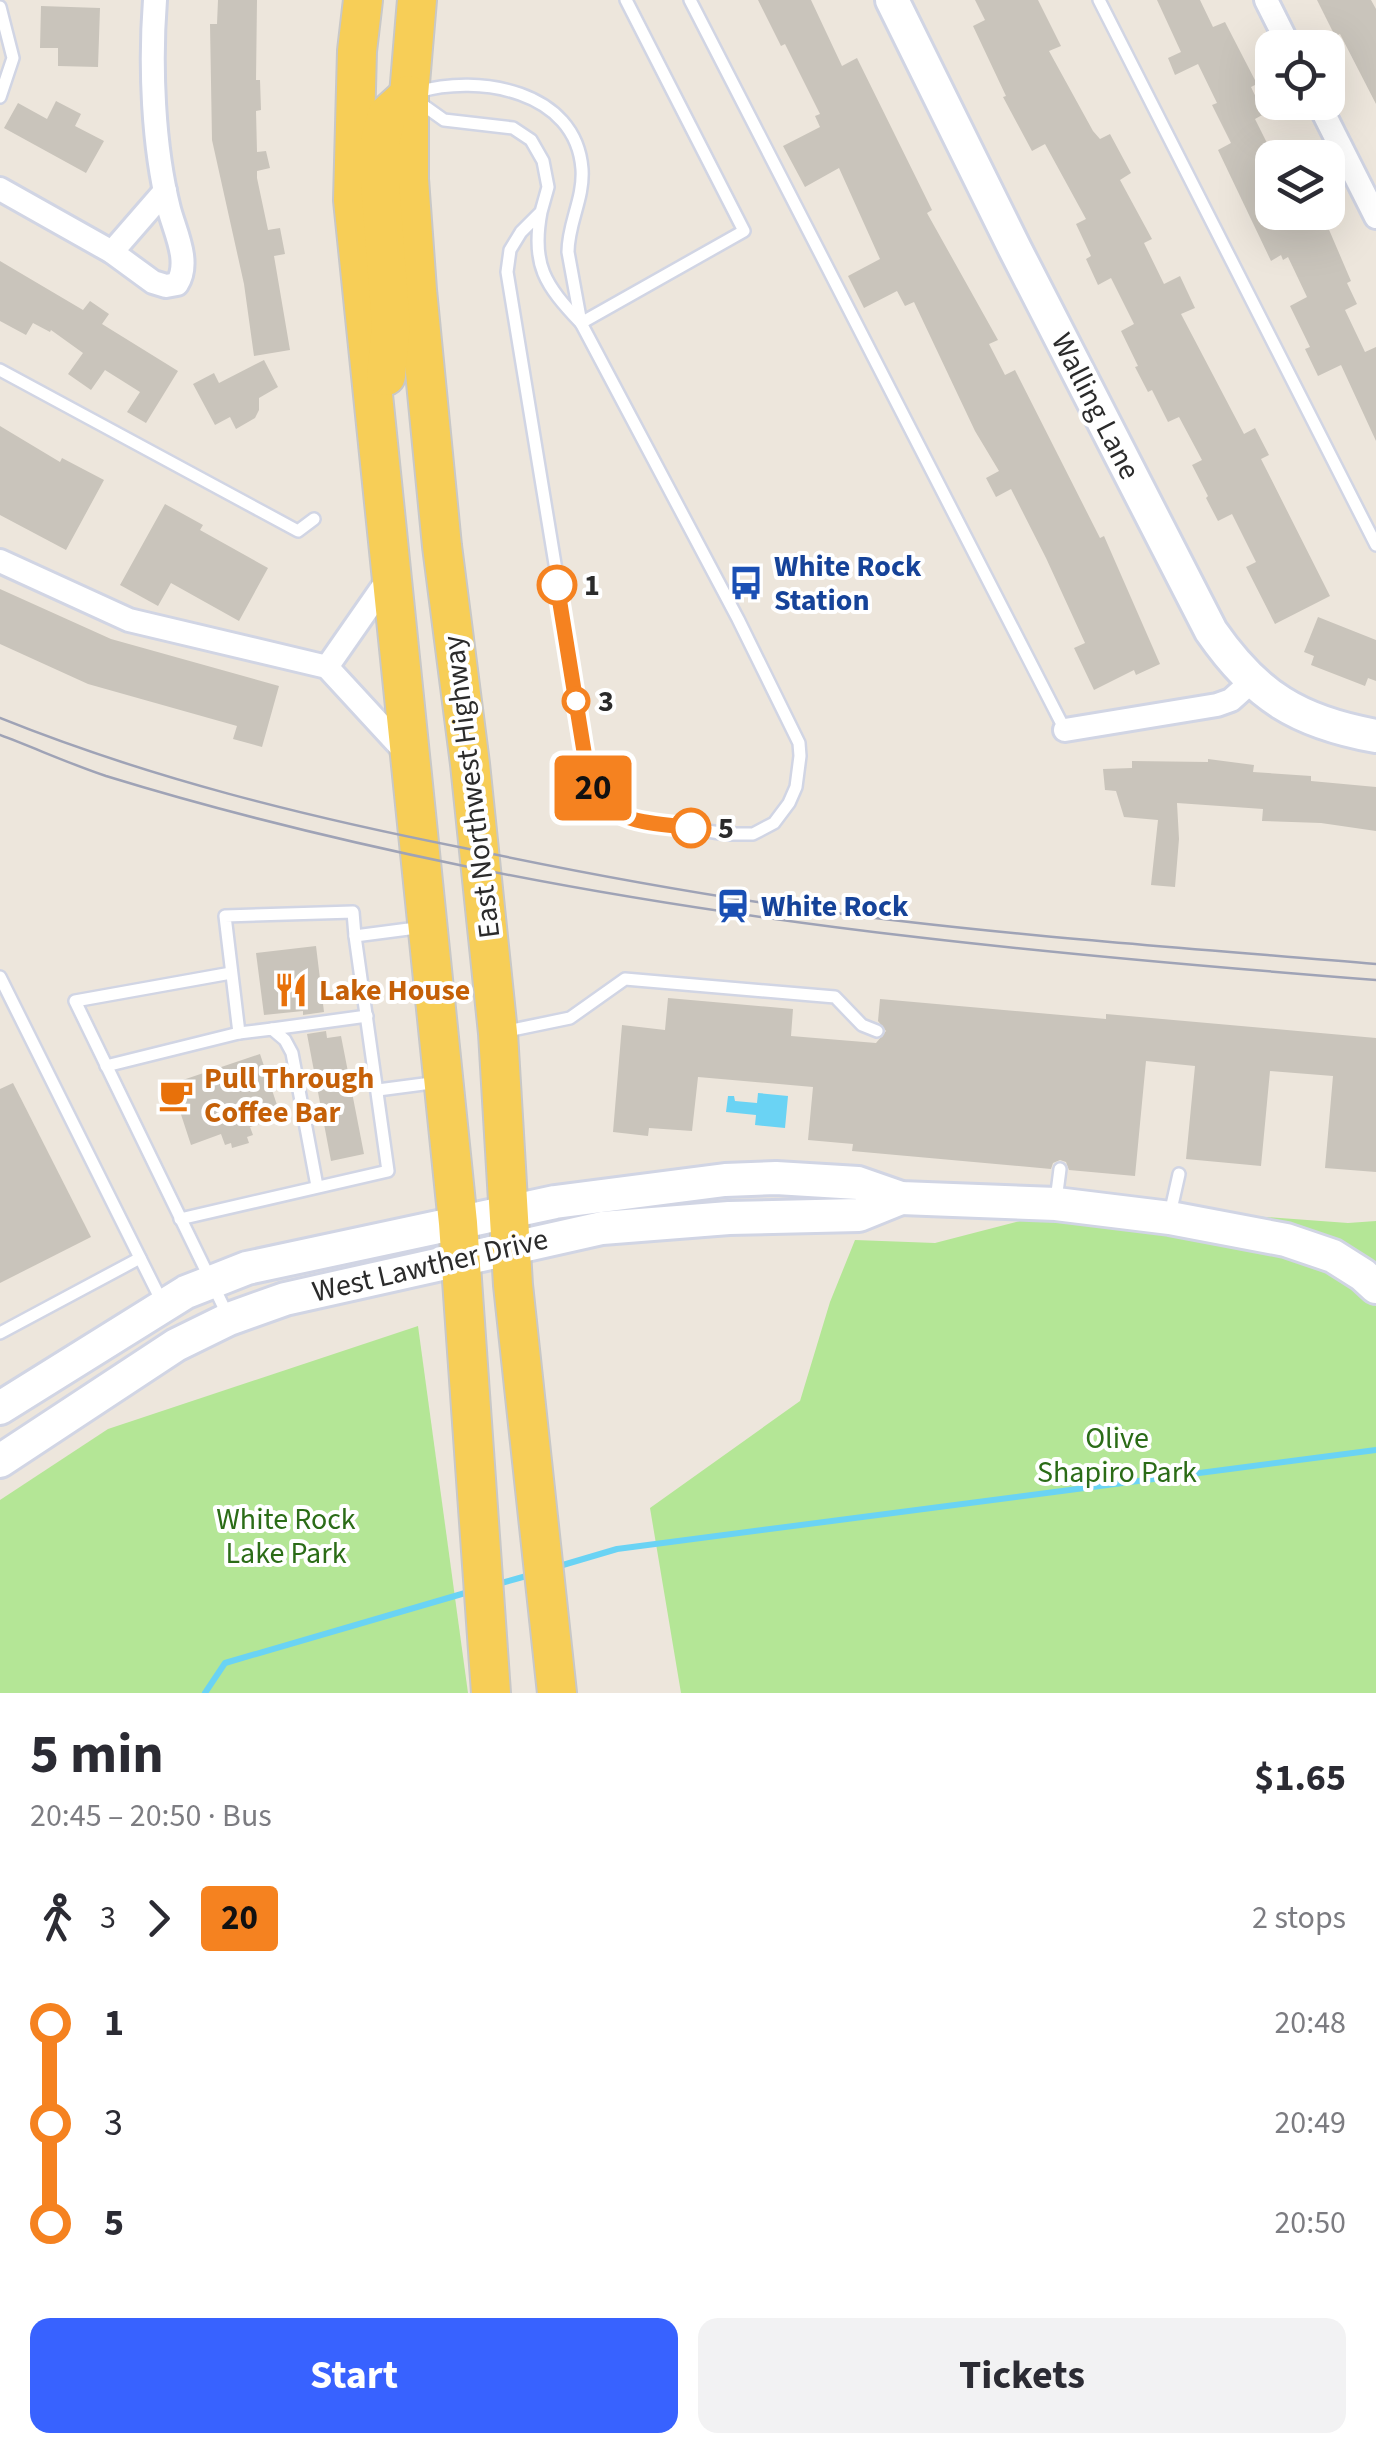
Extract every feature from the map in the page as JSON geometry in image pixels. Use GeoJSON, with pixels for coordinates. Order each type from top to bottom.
{"type":"FeatureCollection","features":[{"type":"Feature","properties":{"kind":"main road","name":"East Northwest Highway"},"geometry":{"type":"LineString","coordinates":[[363,0],[357,50],[352,200],[458,1223],[491,1693]]}},
{"type":"Feature","properties":{"kind":"main road"},"geometry":{"type":"LineString","coordinates":[[378,444],[391,325],[380,142],[388,115],[409,95],[392,77],[380,51],[385,0]]}},
{"type":"Feature","properties":{"kind":"main road","name":"East Northwest Highway"},"geometry":{"type":"LineString","coordinates":[[417,0],[409,95],[409,180],[424,366],[498,1033],[522,1364],[557,1693]]}},
{"type":"Feature","properties":{"kind":"street"},"geometry":{"type":"LineString","coordinates":[[0,189],[112,252],[153,282],[177,284],[184,265],[164,191],[158,144],[156,0]]}},
{"type":"Feature","properties":{"kind":"street","name":"Walling Lane"},"geometry":{"type":"LineString","coordinates":[[892,0],[1212,631],[1251,682],[1275,699],[1333,726],[1376,736]]}},
{"type":"Feature","properties":{"kind":"street"},"geometry":{"type":"LineString","coordinates":[[1266,0],[1281,30]]}},
{"type":"Feature","properties":{"kind":"street"},"geometry":{"type":"LineString","coordinates":[[1327,120],[1376,217]]}},
{"type":"Feature","properties":{"kind":"street"},"geometry":{"type":"LineString","coordinates":[[112,252],[164,191]]}},
{"type":"Feature","properties":{"kind":"street"},"geometry":{"type":"LineString","coordinates":[[0,561],[128,620],[327,667],[411,758]]}},
{"type":"Feature","properties":{"kind":"street"},"geometry":{"type":"LineString","coordinates":[[327,667],[392,574]]}},
{"type":"Feature","properties":{"kind":"street"},"geometry":{"type":"LineString","coordinates":[[1065,730],[1218,705],[1231,700],[1251,682]]}},
{"type":"Feature","properties":{"kind":"street"},"geometry":{"type":"LineString","coordinates":[[776,1178],[776,1216]]}},
{"type":"Feature","properties":{"kind":"street","name":"West Lawther Drive"},"geometry":{"type":"LineString","coordinates":[[0,1460],[176,1345],[229,1319],[324,1288],[461,1261],[511,1230],[618,1192],[776,1178],[858,1183],[901,1198],[1056,1204],[1170,1218],[1286,1240],[1333,1256],[1376,1288]]}},
{"type":"Feature","properties":{"kind":"street","name":"West Lawther Drive"},"geometry":{"type":"LineString","coordinates":[[0,1408],[163,1305],[210,1280],[247,1268],[458,1223],[511,1230],[860,1215],[901,1198]]}},
{"type":"Feature","properties":{"kind":"lane"},"geometry":{"type":"LineString","coordinates":[[581,323],[744,231],[626,0]]}},
{"type":"Feature","properties":{"kind":"lane"},"geometry":{"type":"LineString","coordinates":[[690,0],[1065,730]]}},
{"type":"Feature","properties":{"kind":"lane"},"geometry":{"type":"LineString","coordinates":[[1099,0],[1376,545]]}},
{"type":"Feature","properties":{"kind":"lane"},"geometry":{"type":"LineString","coordinates":[[0,7],[13,58],[0,97]]}},
{"type":"Feature","properties":{"kind":"lane"},"geometry":{"type":"LineString","coordinates":[[409,95],[443,84],[512,90],[547,108],[564,124],[582,166],[581,198],[568,252],[581,323]]}},
{"type":"Feature","properties":{"kind":"lane"},"geometry":{"type":"LineString","coordinates":[[409,95],[444,120],[501,124],[530,140],[548,174],[538,243],[542,275],[581,323],[738,619],[799,744],[796,787],[782,814],[764,831],[739,835],[627,819],[598,796],[587,770],[508,290],[510,250],[521,232],[542,212]]}},
{"type":"Feature","properties":{"kind":"lane"},"geometry":{"type":"LineString","coordinates":[[0,370],[298,531],[314,519]]}},
{"type":"Feature","properties":{"kind":"lane"},"geometry":{"type":"LineString","coordinates":[[180,1220],[388,1171],[353,912],[225,916],[239,1033]]}},
{"type":"Feature","properties":{"kind":"lane"},"geometry":{"type":"LineString","coordinates":[[356,936],[428,927]]}},
{"type":"Feature","properties":{"kind":"lane"},"geometry":{"type":"LineString","coordinates":[[229,1319],[75,1001],[231,973]]}},
{"type":"Feature","properties":{"kind":"lane"},"geometry":{"type":"LineString","coordinates":[[0,977],[163,1305]]}},
{"type":"Feature","properties":{"kind":"lane"},"geometry":{"type":"LineString","coordinates":[[498,1033],[570,1018],[625,979],[834,996],[862,1025],[877,1032]]}},
{"type":"Feature","properties":{"kind":"lane"},"geometry":{"type":"LineString","coordinates":[[106,1066],[239,1033],[367,1016]]}},
{"type":"Feature","properties":{"kind":"lane"},"geometry":{"type":"LineString","coordinates":[[272,1029],[292,1053],[317,1186]]}},
{"type":"Feature","properties":{"kind":"lane"},"geometry":{"type":"LineString","coordinates":[[378,1090],[443,1081]]}},
{"type":"Feature","properties":{"kind":"lane"},"geometry":{"type":"LineString","coordinates":[[1056,1204],[1060,1170]]}},
{"type":"Feature","properties":{"kind":"lane"},"geometry":{"type":"LineString","coordinates":[[1170,1218],[1178,1174]]}},
{"type":"Feature","properties":{"kind":"lane"},"geometry":{"type":"LineString","coordinates":[[0,1333],[140,1258]]}},
{"type":"Feature","properties":{"kind":"green space","name":"Olive Shapiro Park"},"geometry":{"type":"Polygon","coordinates":[[[1225,1214],[1348,1223],[1376,1221],[1376,1693],[681,1693],[650,1508],[800,1401],[830,1302],[855,1240],[935,1243],[1031,1218],[1225,1214]]]}},
{"type":"Feature","properties":{"kind":"green space","name":"White Rock Lake Park"},"geometry":{"type":"Polygon","coordinates":[[[418,1326],[468,1693],[0,1693],[0,1500],[108,1429],[418,1326]]]}},
{"type":"Feature","properties":{"kind":"water"},"geometry":{"type":"Polygon","coordinates":[[[758,1093],[788,1096],[785,1128],[755,1125],[756,1115],[726,1112],[728,1096],[734,1096],[735,1101],[757,1103],[758,1093]]]}},
{"type":"Feature","properties":{"kind":"building"},"geometry":{"type":"Polygon","coordinates":[[[218,0],[257,0],[256,80],[260,80],[261,110],[256,111],[257,152],[266,151],[270,168],[257,171],[257,178],[268,230],[280,228],[285,254],[274,256],[290,350],[254,356],[244,284],[212,140],[210,24],[217,24],[218,0]]]}},
{"type":"Feature","properties":{"kind":"building"},"geometry":{"type":"Polygon","coordinates":[[[758,0],[811,0],[842,66],[857,58],[932,210],[927,213],[998,340],[989,344],[1005,375],[1015,370],[1100,538],[1104,536],[1160,664],[1136,675],[1134,670],[1094,690],[1074,648],[1085,643],[1046,558],[1011,489],[996,497],[986,478],[999,471],[975,431],[914,302],[905,306],[897,291],[864,308],[848,276],[880,259],[839,168],[805,187],[783,146],[820,127],[815,116],[820,114],[758,0]]]}},
{"type":"Feature","properties":{"kind":"building"},"geometry":{"type":"Polygon","coordinates":[[[975,0],[1038,0],[1061,46],[1049,51],[1093,131],[1100,139],[1110,134],[1131,173],[1120,180],[1152,239],[1144,243],[1164,284],[1180,276],[1195,308],[1181,314],[1244,434],[1255,428],[1269,455],[1261,459],[1330,596],[1275,624],[1246,567],[1256,562],[1232,514],[1218,521],[1192,465],[1202,460],[1179,417],[1168,422],[1135,367],[1138,366],[1121,331],[1134,324],[1111,278],[1098,285],[1086,259],[1091,256],[1076,224],[1086,219],[1045,144],[1032,151],[1003,97],[1006,96],[973,26],[985,20],[975,0]]]}},
{"type":"Feature","properties":{"kind":"building"},"geometry":{"type":"Polygon","coordinates":[[[1157,0],[1200,0],[1213,27],[1225,22],[1255,80],[1251,87],[1255,120],[1266,140],[1255,140],[1255,227],[1218,150],[1231,143],[1198,64],[1175,75],[1168,58],[1181,52],[1157,0]]]}},
{"type":"Feature","properties":{"kind":"building"},"geometry":{"type":"Polygon","coordinates":[[[1317,0],[1371,0],[1376,9],[1376,104],[1345,44],[1345,30],[1332,30],[1317,0]]]}},
{"type":"Feature","properties":{"kind":"building"},"geometry":{"type":"Polygon","coordinates":[[[41,6],[100,8],[98,67],[58,66],[58,48],[40,48],[41,6]]]}},
{"type":"Feature","properties":{"kind":"building"},"geometry":{"type":"Polygon","coordinates":[[[56,101],[81,114],[75,126],[104,141],[86,173],[4,128],[18,103],[47,119],[56,101]]]}},
{"type":"Feature","properties":{"kind":"building"},"geometry":{"type":"Polygon","coordinates":[[[1256,230],[1329,230],[1357,304],[1345,310],[1365,352],[1376,347],[1376,441],[1341,365],[1318,376],[1305,349],[1310,347],[1290,306],[1307,297],[1288,257],[1283,260],[1281,255],[1271,261],[1256,230]]]}},
{"type":"Feature","properties":{"kind":"building"},"geometry":{"type":"Polygon","coordinates":[[[0,261],[83,310],[90,301],[109,314],[102,324],[178,371],[146,423],[127,412],[140,392],[105,370],[91,390],[68,374],[83,353],[51,330],[33,323],[26,335],[0,321],[0,261]]]}},
{"type":"Feature","properties":{"kind":"building"},"geometry":{"type":"Polygon","coordinates":[[[264,360],[278,387],[259,398],[255,418],[236,429],[230,417],[215,425],[193,384],[214,373],[219,383],[264,360]]]}},
{"type":"Feature","properties":{"kind":"building"},"geometry":{"type":"Polygon","coordinates":[[[0,426],[60,462],[62,458],[104,480],[66,550],[0,515],[0,426]]]}},
{"type":"Feature","properties":{"kind":"building"},"geometry":{"type":"Polygon","coordinates":[[[165,504],[203,525],[200,530],[268,568],[239,621],[171,583],[158,606],[120,585],[165,504]]]}},
{"type":"Feature","properties":{"kind":"building"},"geometry":{"type":"Polygon","coordinates":[[[0,589],[111,639],[279,686],[262,747],[233,739],[237,726],[88,684],[0,644],[0,589]]]}},
{"type":"Feature","properties":{"kind":"building"},"geometry":{"type":"Polygon","coordinates":[[[1318,617],[1376,640],[1376,681],[1368,678],[1365,686],[1311,665],[1314,656],[1304,652],[1318,617]]]}},
{"type":"Feature","properties":{"kind":"building"},"geometry":{"type":"Polygon","coordinates":[[[1208,759],[1254,765],[1253,772],[1311,776],[1311,781],[1376,787],[1376,831],[1321,823],[1262,821],[1263,809],[1177,803],[1175,887],[1151,885],[1158,820],[1124,817],[1116,791],[1105,790],[1103,769],[1132,768],[1132,761],[1208,759]]]}},
{"type":"Feature","properties":{"kind":"building","name":"Lake House"},"geometry":{"type":"Polygon","coordinates":[[[316,946],[324,1012],[264,1015],[256,953],[316,946]]]}},
{"type":"Feature","properties":{"kind":"building"},"geometry":{"type":"Polygon","coordinates":[[[668,998],[793,1009],[791,1036],[876,1043],[886,1031],[878,1021],[880,999],[1376,1038],[1376,1172],[1325,1168],[1333,1076],[1270,1071],[1261,1166],[1186,1159],[1195,1066],[1146,1061],[1135,1176],[1069,1170],[1066,1162],[1060,1160],[1051,1169],[852,1151],[853,1144],[808,1140],[813,1087],[698,1077],[692,1131],[649,1128],[648,1136],[613,1132],[622,1025],[665,1030],[668,998]]]}},
{"type":"Feature","properties":{"kind":"building"},"geometry":{"type":"Polygon","coordinates":[[[326,1031],[327,1038],[341,1036],[364,1154],[331,1161],[307,1034],[326,1031]]]}},
{"type":"Feature","properties":{"kind":"building"},"geometry":{"type":"Polygon","coordinates":[[[260,1054],[281,1117],[250,1127],[253,1135],[247,1137],[249,1143],[232,1148],[231,1143],[225,1145],[221,1134],[191,1145],[171,1084],[260,1054]]]}},
{"type":"Feature","properties":{"kind":"building"},"geometry":{"type":"Polygon","coordinates":[[[13,1083],[91,1237],[0,1283],[0,1089],[13,1083]]]}},
{"type":"Feature","properties":{"kind":"waterway"},"geometry":{"type":"LineString","coordinates":[[556,1567],[617,1549],[1376,1450]]}},
{"type":"Feature","properties":{"kind":"waterway"},"geometry":{"type":"LineString","coordinates":[[494,1585],[530,1575]]}},
{"type":"Feature","properties":{"kind":"waterway"},"geometry":{"type":"LineString","coordinates":[[205,1693],[225,1663],[472,1591]]}},
{"type":"Feature","properties":{"kind":"tram line"},"geometry":{"type":"LineString","coordinates":[[0,718],[113,759],[287,809],[634,881],[805,909],[948,926],[1376,964]]}},
{"type":"Feature","properties":{"kind":"tram line"},"geometry":{"type":"LineString","coordinates":[[0,735],[106,776],[239,814],[577,888],[918,937],[1376,980]]}},
{"type":"Feature","properties":{"kind":"bus line","name":"20"},"geometry":{"type":"LineString","coordinates":[[557,585],[587,770],[598,796],[627,819],[691,828]]}},
{"type":"Feature","properties":{"kind":"place","name":"White Rock Station"},"geometry":{"type":"Point","coordinates":[746,583]}},
{"type":"Feature","properties":{"kind":"place","name":"1"},"geometry":{"type":"Point","coordinates":[557,585]}},
{"type":"Feature","properties":{"kind":"place","name":"3"},"geometry":{"type":"Point","coordinates":[576,701]}},
{"type":"Feature","properties":{"kind":"place","name":"5"},"geometry":{"type":"Point","coordinates":[691,828]}},
{"type":"Feature","properties":{"kind":"place","name":"White Rock"},"geometry":{"type":"Point","coordinates":[733,906]}},
{"type":"Feature","properties":{"kind":"place","name":"Lake House"},"geometry":{"type":"Point","coordinates":[291,990]}},
{"type":"Feature","properties":{"kind":"place","name":"Pull Through Coffee Bar"},"geometry":{"type":"Point","coordinates":[176,1095]}}]}
